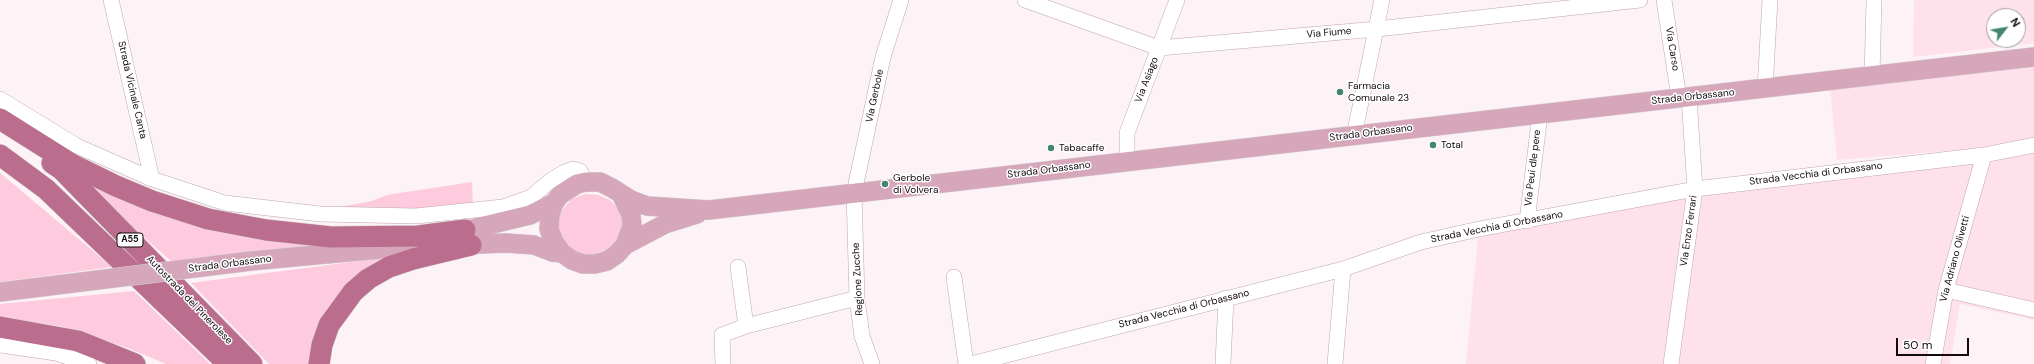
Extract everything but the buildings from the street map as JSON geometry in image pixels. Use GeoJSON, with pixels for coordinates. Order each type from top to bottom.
{"type":"FeatureCollection","features":[{"type":"Feature","properties":{"kind":"highway"},"geometry":{"type":"LineString","coordinates":[[0,120],[73,166],[152,201],[208,219],[266,230],[331,237],[418,236],[468,238]]}},
{"type":"Feature","properties":{"kind":"highway","name":"Autostrada del Pinerolese"},"geometry":{"type":"LineString","coordinates":[[0,125],[61,169],[252,364]]}},
{"type":"Feature","properties":{"kind":"highway","name":"Autostrada del Pinerolese"},"geometry":{"type":"LineString","coordinates":[[0,155],[46,189],[228,364]]}},
{"type":"Feature","properties":{"kind":"highway"},"geometry":{"type":"LineString","coordinates":[[319,364],[322,345],[330,325],[353,292],[368,279],[389,267],[468,238]]}},
{"type":"Feature","properties":{"kind":"highway"},"geometry":{"type":"LineString","coordinates":[[0,327],[78,341],[135,364]]}},
{"type":"Feature","properties":{"kind":"main road","name":"Strada Orbassano"},"geometry":{"type":"LineString","coordinates":[[0,292],[251,261],[468,238],[530,215],[554,203],[568,188],[586,182],[600,182],[612,188],[622,196],[656,208],[709,210],[2034,57]]}},
{"type":"Feature","properties":{"kind":"main road","name":"Strada Orbassano"},"geometry":{"type":"LineString","coordinates":[[622,196],[630,210],[632,226],[625,245]]}},
{"type":"Feature","properties":{"kind":"main road","name":"Strada Orbassano"},"geometry":{"type":"LineString","coordinates":[[554,203],[550,215],[550,229],[554,242],[562,252],[572,260],[583,264],[595,264],[607,261],[617,254],[625,245],[666,224],[709,210]]}},
{"type":"Feature","properties":{"kind":"main road","name":"Strada Orbassano"},"geometry":{"type":"LineString","coordinates":[[468,238],[506,244],[534,245],[552,252],[562,252]]}},
{"type":"Feature","properties":{"kind":"street","name":"Strada Vicinale Canta"},"geometry":{"type":"LineString","coordinates":[[111,0],[152,179]]}},
{"type":"Feature","properties":{"kind":"street","name":"Via Gerbole"},"geometry":{"type":"LineString","coordinates":[[854,193],[883,57],[901,0]]}},
{"type":"Feature","properties":{"kind":"street","name":"Via Asiago"},"geometry":{"type":"LineString","coordinates":[[1127,161],[1127,133],[1177,0]]}},
{"type":"Feature","properties":{"kind":"street"},"geometry":{"type":"LineString","coordinates":[[1354,136],[1382,0]]}},
{"type":"Feature","properties":{"kind":"street","name":"Via Fiume"},"geometry":{"type":"LineString","coordinates":[[1028,1],[1159,48],[1377,29],[1545,5],[1640,0]]}},
{"type":"Feature","properties":{"kind":"street","name":"Via Carso"},"geometry":{"type":"LineString","coordinates":[[1664,0],[1684,97]]}},
{"type":"Feature","properties":{"kind":"street"},"geometry":{"type":"LineString","coordinates":[[1765,89],[1770,0]]}},
{"type":"Feature","properties":{"kind":"street"},"geometry":{"type":"LineString","coordinates":[[1872,76],[1874,0]]}},
{"type":"Feature","properties":{"kind":"street","name":"Via Enzo Ferrari"},"geometry":{"type":"LineString","coordinates":[[1671,364],[1695,189],[1684,97]]}},
{"type":"Feature","properties":{"kind":"street"},"geometry":{"type":"LineString","coordinates":[[0,99],[77,146],[152,179],[224,203],[320,214],[416,216],[503,207],[532,197],[556,177],[573,169],[580,171],[586,182]]}},
{"type":"Feature","properties":{"kind":"street","name":"Via Peui dle pere"},"geometry":{"type":"LineString","coordinates":[[1527,221],[1540,114]]}},
{"type":"Feature","properties":{"kind":"street","name":"Strada Vecchia di Orbassano"},"geometry":{"type":"LineString","coordinates":[[971,364],[1343,269],[1421,242],[1479,229],[1695,189],[1984,155],[2034,145]]}},
{"type":"Feature","properties":{"kind":"street","name":"Via Adriano Olivetti"},"geometry":{"type":"LineString","coordinates":[[1933,364],[1946,290],[1984,155]]}},
{"type":"Feature","properties":{"kind":"street","name":"Regione Zucche"},"geometry":{"type":"LineString","coordinates":[[854,193],[857,298],[862,336],[872,364]]}},
{"type":"Feature","properties":{"kind":"street"},"geometry":{"type":"LineString","coordinates":[[738,268],[746,326]]}},
{"type":"Feature","properties":{"kind":"street"},"geometry":{"type":"LineString","coordinates":[[1335,364],[1343,269]]}},
{"type":"Feature","properties":{"kind":"street"},"geometry":{"type":"LineString","coordinates":[[954,277],[966,364]]}},
{"type":"Feature","properties":{"kind":"street"},"geometry":{"type":"LineString","coordinates":[[1946,290],[2034,310]]}},
{"type":"Feature","properties":{"kind":"street"},"geometry":{"type":"LineString","coordinates":[[723,364],[722,336],[746,326],[857,298]]}},
{"type":"Feature","properties":{"kind":"street"},"geometry":{"type":"LineString","coordinates":[[1224,364],[1226,298]]}},
{"type":"Feature","properties":{"kind":"street"},"geometry":{"type":"LineString","coordinates":[[0,345],[56,353],[89,364]]}},
{"type":"Feature","properties":{"kind":"shaded area"},"geometry":{"type":"Polygon","coordinates":[[[1914,0],[2034,0],[2034,43],[2026,44],[2026,8],[1986,8],[1986,48],[1991,48],[1913,57],[1914,0]]]}},
{"type":"Feature","properties":{"kind":"shaded area"},"geometry":{"type":"Polygon","coordinates":[[[2034,64],[2034,139],[1983,148],[1837,160],[1830,88],[2034,64]]]}},
{"type":"Feature","properties":{"kind":"shaded area"},"geometry":{"type":"Polygon","coordinates":[[[2034,153],[2034,320],[1960,304],[1950,364],[1466,364],[1478,237],[1698,194],[1983,163],[2034,153]]]}},
{"type":"Feature","properties":{"kind":"shaded area"},"geometry":{"type":"Polygon","coordinates":[[[0,173],[112,267],[0,282],[0,173]]]}},
{"type":"Feature","properties":{"kind":"shaded area"},"geometry":{"type":"Polygon","coordinates":[[[87,182],[345,244],[172,262],[130,225],[87,182]]]}},
{"type":"Feature","properties":{"kind":"shaded area"},"geometry":{"type":"Polygon","coordinates":[[[472,182],[473,205],[411,212],[328,209],[372,201],[387,195],[472,182]]]}},
{"type":"Feature","properties":{"kind":"shaded area"},"geometry":{"type":"Polygon","coordinates":[[[585,194],[598,195],[610,200],[619,210],[623,223],[622,230],[613,249],[588,258],[565,246],[558,227],[558,221],[563,209],[572,199],[585,194]]]}},
{"type":"Feature","properties":{"kind":"shaded area"},"geometry":{"type":"Polygon","coordinates":[[[397,256],[383,264],[312,364],[269,364],[191,283],[397,256]]]}},
{"type":"Feature","properties":{"kind":"shaded area"},"geometry":{"type":"Polygon","coordinates":[[[134,291],[210,364],[166,364],[128,348],[64,327],[0,317],[0,304],[134,291]]]}},
{"type":"Feature","properties":{"kind":"place","name":"Farmacia Comunale 23"},"geometry":{"type":"Point","coordinates":[1340,92]}},
{"type":"Feature","properties":{"kind":"place","name":"Total"},"geometry":{"type":"Point","coordinates":[1433,145]}},
{"type":"Feature","properties":{"kind":"place","name":"Tabacaffe"},"geometry":{"type":"Point","coordinates":[1051,148]}},
{"type":"Feature","properties":{"kind":"place","name":"Gerbole di Volvera"},"geometry":{"type":"Point","coordinates":[885,184]}}]}
